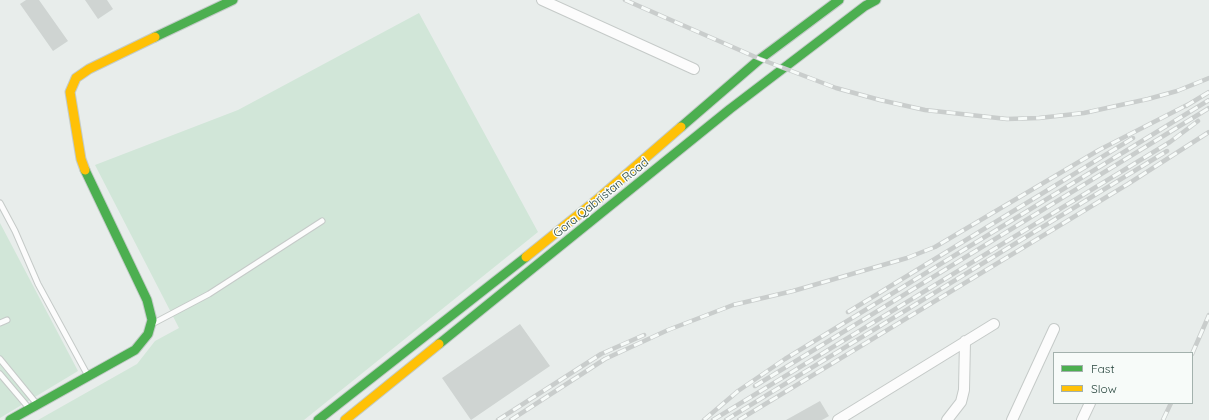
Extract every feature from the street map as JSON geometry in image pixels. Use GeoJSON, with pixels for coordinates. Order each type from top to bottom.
{"type":"FeatureCollection","features":[{"type":"Feature","properties":{"kind":"main road"},"geometry":{"type":"LineString","coordinates":[[10,420],[32,405],[135,350],[148,334],[152,320],[147,300],[88,177],[81,159],[70,92],[76,78],[89,69],[233,0]]}},
{"type":"Feature","properties":{"kind":"main road","name":"Gora Qabristan Road"},"geometry":{"type":"LineString","coordinates":[[318,420],[431,333],[593,203],[760,59],[840,0]]}},
{"type":"Feature","properties":{"kind":"main road","name":"Gora Qabristan Road"},"geometry":{"type":"LineString","coordinates":[[344,420],[730,109],[869,3],[876,0]]}},
{"type":"Feature","properties":{"kind":"street"},"geometry":{"type":"LineString","coordinates":[[542,0],[694,69]]}},
{"type":"Feature","properties":{"kind":"street"},"geometry":{"type":"LineString","coordinates":[[838,420],[994,324]]}},
{"type":"Feature","properties":{"kind":"street"},"geometry":{"type":"LineString","coordinates":[[1012,420],[1054,329]]}},
{"type":"Feature","properties":{"kind":"street"},"geometry":{"type":"LineString","coordinates":[[947,420],[961,402],[964,390],[965,341]]}},
{"type":"Feature","properties":{"kind":"street"},"geometry":{"type":"LineString","coordinates":[[1082,420],[1090,404]]}},
{"type":"Feature","properties":{"kind":"lane"},"geometry":{"type":"LineString","coordinates":[[0,203],[15,231],[38,284],[88,375]]}},
{"type":"Feature","properties":{"kind":"lane"},"geometry":{"type":"LineString","coordinates":[[150,325],[209,294],[322,221]]}},
{"type":"Feature","properties":{"kind":"lane"},"geometry":{"type":"LineString","coordinates":[[0,323],[7,320]]}},
{"type":"Feature","properties":{"kind":"lane"},"geometry":{"type":"LineString","coordinates":[[0,359],[32,405]]}},
{"type":"Feature","properties":{"kind":"lane"},"geometry":{"type":"LineString","coordinates":[[0,374],[32,405]]}},
{"type":"Feature","properties":{"kind":"green space"},"geometry":{"type":"Polygon","coordinates":[[[419,13],[538,232],[304,420],[38,420],[137,364],[155,341],[179,328],[95,165],[238,110],[419,13]]]}},
{"type":"Feature","properties":{"kind":"green space"},"geometry":{"type":"Polygon","coordinates":[[[0,223],[78,371],[0,418],[0,223]]]}},
{"type":"Feature","properties":{"kind":"building"},"geometry":{"type":"Polygon","coordinates":[[[26,0],[39,0],[68,41],[53,51],[20,4],[26,0]]]}},
{"type":"Feature","properties":{"kind":"building"},"geometry":{"type":"Polygon","coordinates":[[[85,0],[107,0],[113,9],[98,19],[85,0]]]}},
{"type":"Feature","properties":{"kind":"building"},"geometry":{"type":"Polygon","coordinates":[[[520,324],[550,366],[471,420],[442,378],[520,324]]]}},
{"type":"Feature","properties":{"kind":"building"},"geometry":{"type":"Polygon","coordinates":[[[820,401],[829,416],[822,420],[786,420],[820,401]]]}},
{"type":"Feature","properties":{"kind":"railway"},"geometry":{"type":"LineString","coordinates":[[625,0],[760,59],[836,88],[925,110],[1007,119],[1039,118],[1084,113],[1177,91],[1209,78]]}},
{"type":"Feature","properties":{"kind":"railway"},"geometry":{"type":"LineString","coordinates":[[1186,106],[1209,92]]}},
{"type":"Feature","properties":{"kind":"railway"},"geometry":{"type":"LineString","coordinates":[[704,420],[738,391],[785,359],[1209,100]]}},
{"type":"Feature","properties":{"kind":"railway"},"geometry":{"type":"LineString","coordinates":[[511,420],[605,359],[668,330],[733,305],[793,291],[907,258],[935,247],[1099,150],[1191,103]]}},
{"type":"Feature","properties":{"kind":"railway"},"geometry":{"type":"LineString","coordinates":[[755,386],[1209,108]]}},
{"type":"Feature","properties":{"kind":"railway"},"geometry":{"type":"LineString","coordinates":[[713,420],[1170,142],[1198,121]]}},
{"type":"Feature","properties":{"kind":"railway"},"geometry":{"type":"LineString","coordinates":[[739,420],[1128,184],[1209,132]]}},
{"type":"Feature","properties":{"kind":"railway"},"geometry":{"type":"LineString","coordinates":[[848,312],[1133,138]]}},
{"type":"Feature","properties":{"kind":"railway"},"geometry":{"type":"LineString","coordinates":[[726,420],[1167,151]]}},
{"type":"Feature","properties":{"kind":"railway"},"geometry":{"type":"LineString","coordinates":[[1193,352],[1209,315]]}},
{"type":"Feature","properties":{"kind":"railway"},"geometry":{"type":"LineString","coordinates":[[498,420],[601,354],[644,335]]}},
{"type":"Feature","properties":{"kind":"railway"},"geometry":{"type":"LineString","coordinates":[[1163,420],[1171,404]]}},
{"type":"Feature","properties":{"kind":"traffic: fast"},"geometry":{"type":"LineString","coordinates":[[155,37],[233,0]]}},
{"type":"Feature","properties":{"kind":"traffic: fast"},"geometry":{"type":"LineString","coordinates":[[681,127],[760,59],[839,0]]}},
{"type":"Feature","properties":{"kind":"traffic: fast"},"geometry":{"type":"LineString","coordinates":[[439,344],[730,109],[865,6],[876,0]]}},
{"type":"Feature","properties":{"kind":"traffic: fast"},"geometry":{"type":"LineString","coordinates":[[10,420],[135,350],[148,334],[152,320],[147,300],[85,170]]}},
{"type":"Feature","properties":{"kind":"traffic: fast"},"geometry":{"type":"LineString","coordinates":[[318,420],[526,257]]}},
{"type":"Feature","properties":{"kind":"traffic: slow"},"geometry":{"type":"LineString","coordinates":[[85,170],[81,159],[70,92],[76,78],[89,69],[155,37]]}},
{"type":"Feature","properties":{"kind":"traffic: slow"},"geometry":{"type":"LineString","coordinates":[[526,257],[599,198],[681,127]]}},
{"type":"Feature","properties":{"kind":"traffic: slow"},"geometry":{"type":"LineString","coordinates":[[345,420],[439,344]]}}]}
